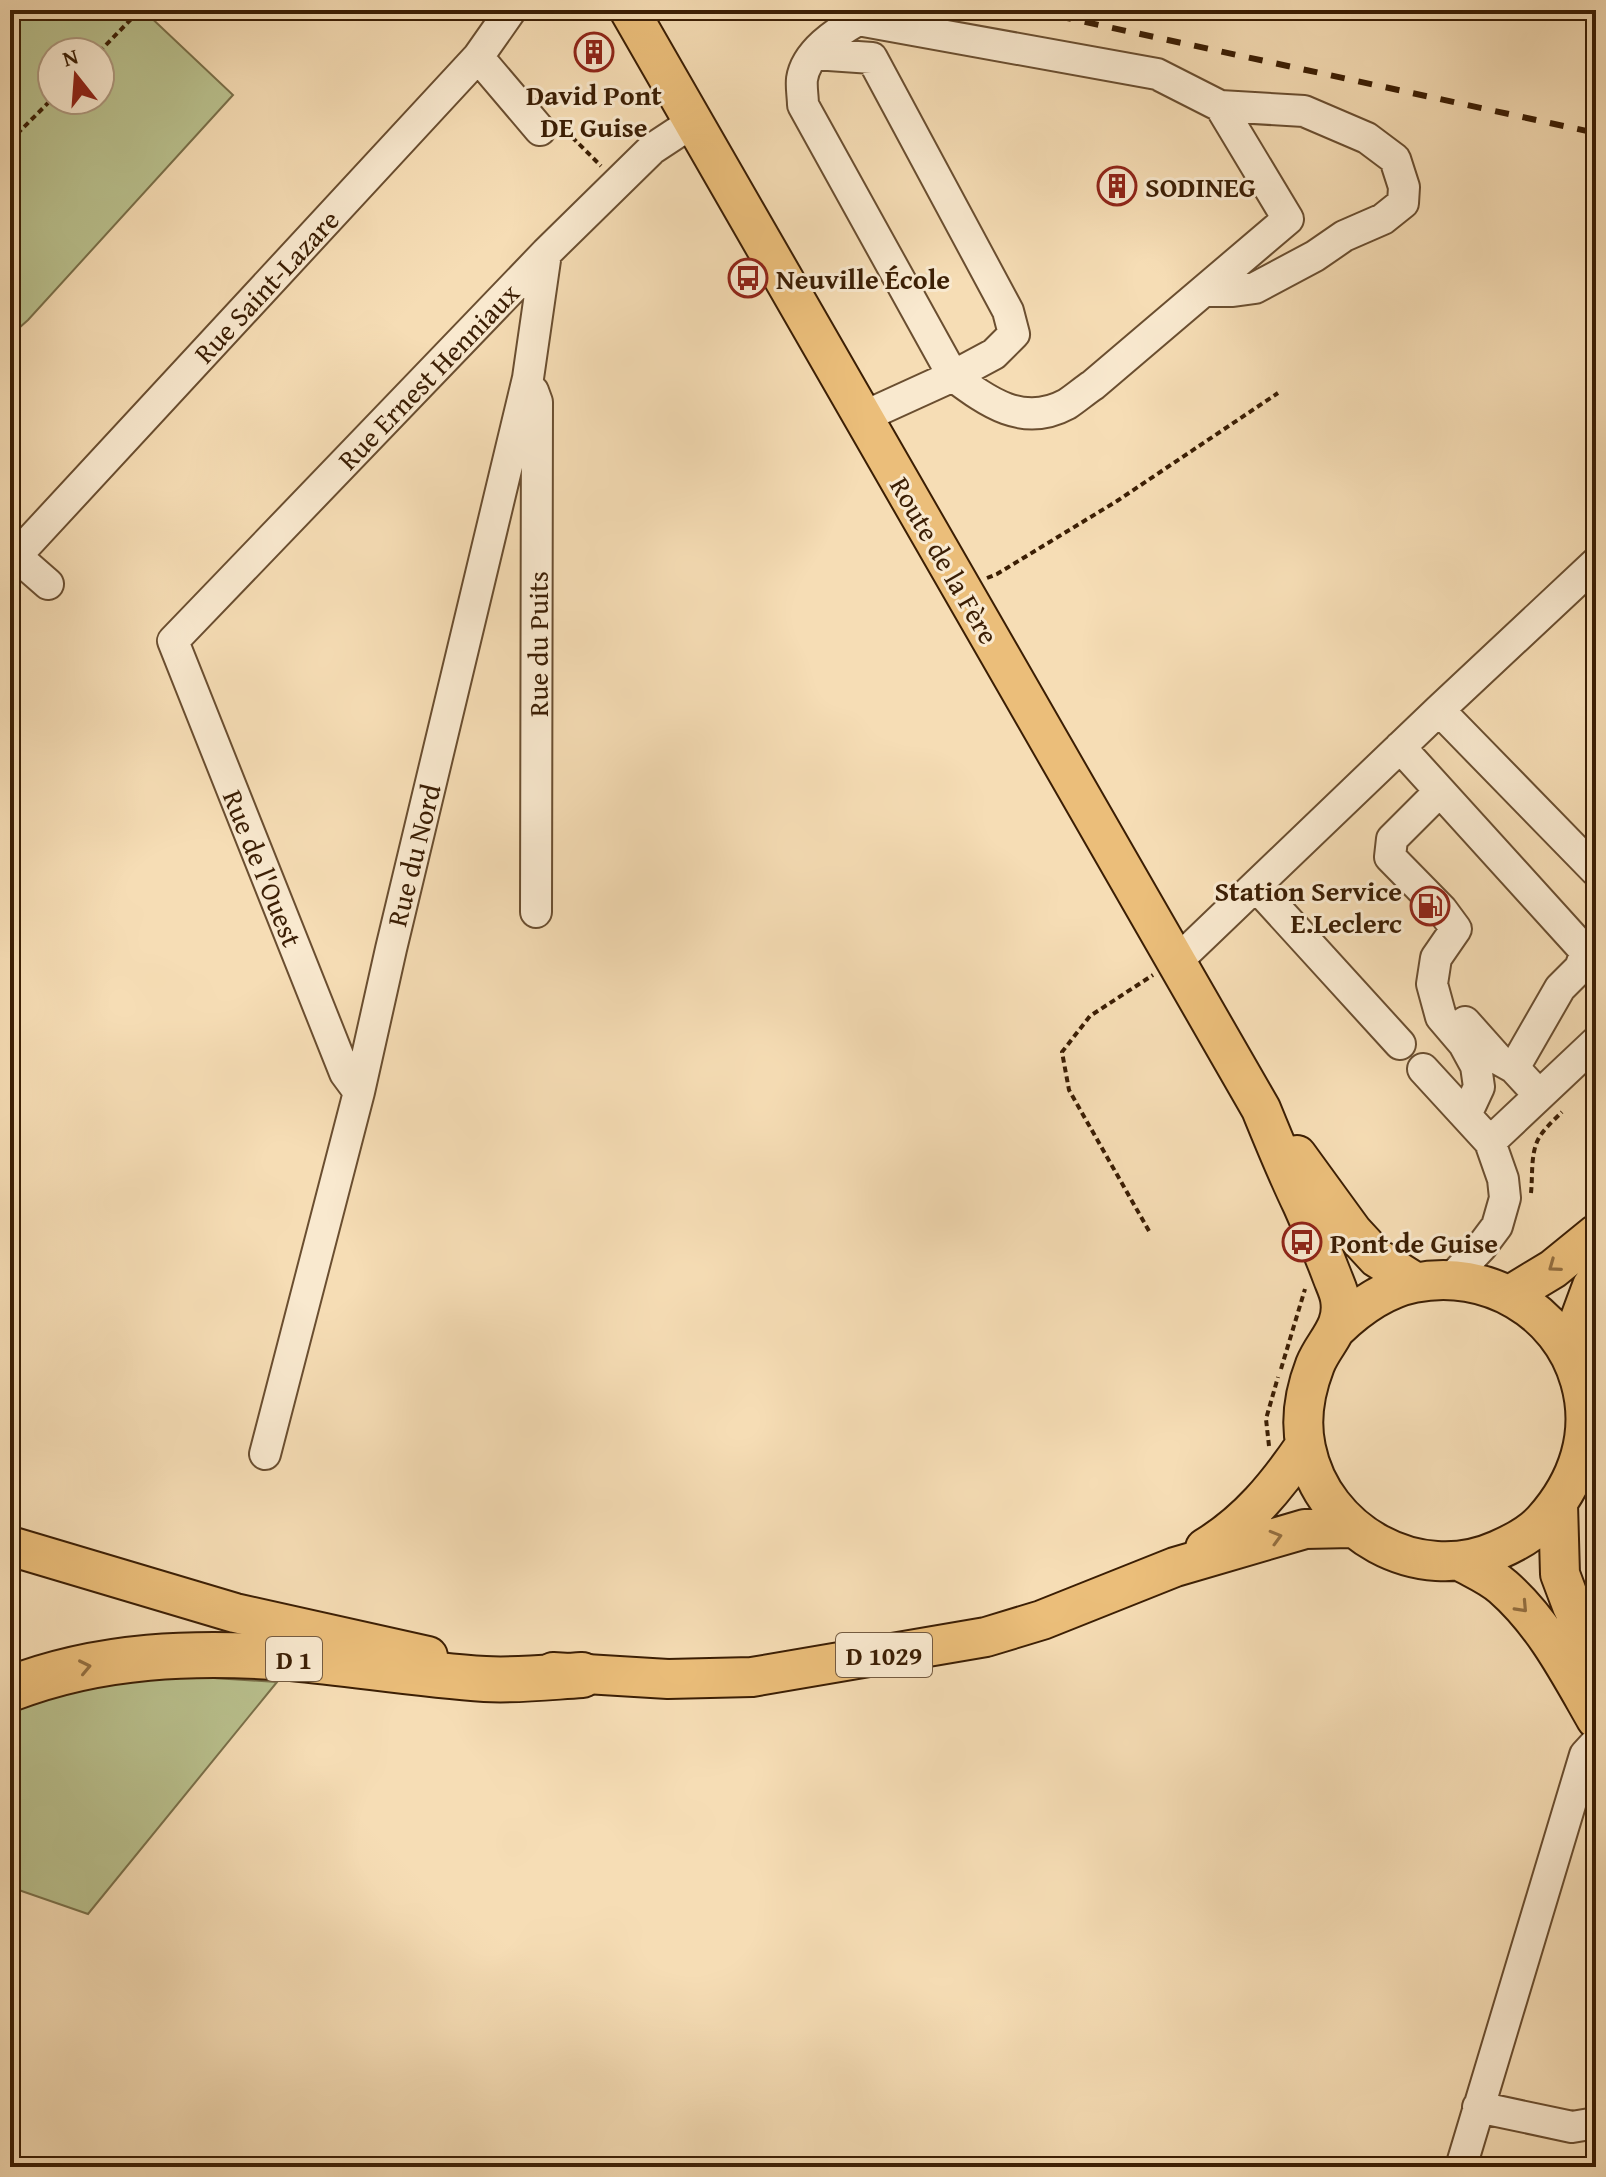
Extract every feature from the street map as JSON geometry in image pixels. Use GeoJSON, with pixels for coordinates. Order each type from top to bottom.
{"type":"FeatureCollection","features":[{"type":"Feature","properties":{"kind":"highway","name":"D 1"},"geometry":{"type":"LineString","coordinates":[[10,1689],[64,1671],[143,1657],[292,1658],[489,1680],[582,1675]]}},
{"type":"Feature","properties":{"kind":"main road","name":"Route de la Fère"},"geometry":{"type":"LineString","coordinates":[[629,10],[1261,1109],[1318,1239],[1341,1301],[1337,1328]]}},
{"type":"Feature","properties":{"kind":"main road","name":"Route de la Fère"},"geometry":{"type":"LineString","coordinates":[[1261,1109],[1353,1232],[1377,1258],[1433,1281]]}},
{"type":"Feature","properties":{"kind":"main road"},"geometry":{"type":"LineString","coordinates":[[1510,1295],[1553,1269],[1596,1234]]}},
{"type":"Feature","properties":{"kind":"main road"},"geometry":{"type":"LineString","coordinates":[[1433,1281],[1482,1284],[1510,1295],[1533,1310],[1552,1329],[1568,1351],[1580,1381],[1586,1413],[1584,1445],[1575,1476],[1558,1504],[1539,1526],[1515,1543],[1489,1555],[1460,1561],[1431,1561],[1403,1555],[1376,1544],[1352,1528],[1335,1510],[1311,1469],[1305,1445],[1304,1404],[1315,1363],[1337,1328],[1354,1312],[1393,1289],[1433,1281]]}},
{"type":"Feature","properties":{"kind":"main road"},"geometry":{"type":"LineString","coordinates":[[1568,1351],[1596,1281]]}},
{"type":"Feature","properties":{"kind":"main road","name":"D 1029"},"geometry":{"type":"LineString","coordinates":[[1175,1567],[1227,1535],[1279,1484],[1305,1445]]}},
{"type":"Feature","properties":{"kind":"main road"},"geometry":{"type":"LineString","coordinates":[[1558,1504],[1560,1574],[1596,1657]]}},
{"type":"Feature","properties":{"kind":"main road","name":"D 1029"},"geometry":{"type":"LineString","coordinates":[[10,1546],[235,1613],[445,1659],[582,1675],[668,1679],[752,1677],[986,1637],[1042,1620],[1175,1567],[1305,1529],[1352,1528]]}},
{"type":"Feature","properties":{"kind":"main road"},"geometry":{"type":"LineString","coordinates":[[1460,1561],[1501,1585],[1527,1611],[1550,1641],[1596,1719]]}},
{"type":"Feature","properties":{"kind":"street","name":"Rue Saint-Lazare"},"geometry":{"type":"LineString","coordinates":[[13,557],[478,57],[511,10]]}},
{"type":"Feature","properties":{"kind":"street"},"geometry":{"type":"LineString","coordinates":[[1204,291],[1255,288],[1315,256],[1344,236],[1383,219],[1403,203],[1404,187],[1395,159],[1367,138],[1304,111],[1220,106],[1157,74],[858,20],[834,34],[814,54],[802,77],[803,105],[953,376],[984,399],[1016,413],[1040,413],[1065,405],[1093,385],[1288,219],[1220,106]]}},
{"type":"Feature","properties":{"kind":"street"},"geometry":{"type":"LineString","coordinates":[[814,54],[872,58],[1008,311],[1014,334],[994,354],[863,417]]}},
{"type":"Feature","properties":{"kind":"street"},"geometry":{"type":"LineString","coordinates":[[478,57],[540,130]]}},
{"type":"Feature","properties":{"kind":"street","name":"Rue Ernest Henniaux"},"geometry":{"type":"LineString","coordinates":[[173,641],[546,253],[652,149],[693,122]]}},
{"type":"Feature","properties":{"kind":"street","name":"Rue du Nord"},"geometry":{"type":"LineString","coordinates":[[265,1454],[359,1092],[528,378],[546,253]]}},
{"type":"Feature","properties":{"kind":"street","name":"Rue du Puits"},"geometry":{"type":"LineString","coordinates":[[528,378],[537,402],[536,912]]}},
{"type":"Feature","properties":{"kind":"street"},"geometry":{"type":"LineString","coordinates":[[13,557],[48,584]]}},
{"type":"Feature","properties":{"kind":"street"},"geometry":{"type":"LineString","coordinates":[[1176,962],[1596,563]]}},
{"type":"Feature","properties":{"kind":"street","name":"Rue de l'Ouest"},"geometry":{"type":"LineString","coordinates":[[173,641],[345,1073],[359,1092]]}},
{"type":"Feature","properties":{"kind":"street"},"geometry":{"type":"LineString","coordinates":[[1439,710],[1596,871]]}},
{"type":"Feature","properties":{"kind":"street"},"geometry":{"type":"LineString","coordinates":[[1400,747],[1586,952],[1580,968],[1560,988],[1514,1068]]}},
{"type":"Feature","properties":{"kind":"street"},"geometry":{"type":"LineString","coordinates":[[1440,791],[1392,839],[1390,857],[1442,910],[1456,929],[1436,958],[1432,984],[1441,1017],[1464,1044],[1476,1066],[1479,1087],[1466,1115]]}},
{"type":"Feature","properties":{"kind":"street"},"geometry":{"type":"LineString","coordinates":[[1256,886],[1400,1044]]}},
{"type":"Feature","properties":{"kind":"street"},"geometry":{"type":"LineString","coordinates":[[1432,984],[1498,1059],[1514,1068],[1539,1095]]}},
{"type":"Feature","properties":{"kind":"street"},"geometry":{"type":"LineString","coordinates":[[1490,1142],[1596,1042]]}},
{"type":"Feature","properties":{"kind":"street"},"geometry":{"type":"LineString","coordinates":[[1423,1069],[1490,1142],[1503,1179],[1505,1198],[1497,1226],[1482,1246],[1433,1281]]}},
{"type":"Feature","properties":{"kind":"street"},"geometry":{"type":"LineString","coordinates":[[1461,2167],[1585,1755],[1596,1743]]}},
{"type":"Feature","properties":{"kind":"street"},"geometry":{"type":"LineString","coordinates":[[1478,2107],[1572,2127],[1596,2123]]}},
{"type":"Feature","properties":{"kind":"path"},"geometry":{"type":"LineString","coordinates":[[115,36],[140,10]]}},
{"type":"Feature","properties":{"kind":"path"},"geometry":{"type":"LineString","coordinates":[[10,141],[36,115]]}},
{"type":"Feature","properties":{"kind":"path"},"geometry":{"type":"LineString","coordinates":[[540,130],[556,121],[618,182]]}},
{"type":"Feature","properties":{"kind":"path"},"geometry":{"type":"LineString","coordinates":[[961,588],[997,574],[1117,501],[1278,393]]}},
{"type":"Feature","properties":{"kind":"path"},"geometry":{"type":"LineString","coordinates":[[1149,1231],[1069,1090],[1062,1052],[1090,1016],[1176,962]]}},
{"type":"Feature","properties":{"kind":"path"},"geometry":{"type":"LineString","coordinates":[[1531,1193],[1536,1144],[1568,1105]]}},
{"type":"Feature","properties":{"kind":"path"},"geometry":{"type":"LineString","coordinates":[[1279,1484],[1266,1419],[1306,1286]]}},
{"type":"Feature","properties":{"kind":"green space"},"geometry":{"type":"Polygon","coordinates":[[[10,10],[143,10],[233,95],[10,336],[10,10]]]}},
{"type":"Feature","properties":{"kind":"green space"},"geometry":{"type":"Polygon","coordinates":[[[152,1674],[277,1682],[88,1914],[10,1887],[10,1706],[152,1674]]]}},
{"type":"Feature","properties":{"kind":"railway"},"geometry":{"type":"LineString","coordinates":[[1030,10],[1596,133]]}},
{"type":"Feature","properties":{"kind":"place","name":"David Pont DE Guise"},"geometry":{"type":"Point","coordinates":[594,52]}},
{"type":"Feature","properties":{"kind":"place","name":"SODINEG"},"geometry":{"type":"Point","coordinates":[1117,186]}},
{"type":"Feature","properties":{"kind":"place","name":"Neuville École"},"geometry":{"type":"Point","coordinates":[748,278]}},
{"type":"Feature","properties":{"kind":"place","name":"Station Service E.Leclerc"},"geometry":{"type":"Point","coordinates":[1430,906]}},
{"type":"Feature","properties":{"kind":"place","name":"Pont de Guise"},"geometry":{"type":"Point","coordinates":[1302,1242]}}]}
